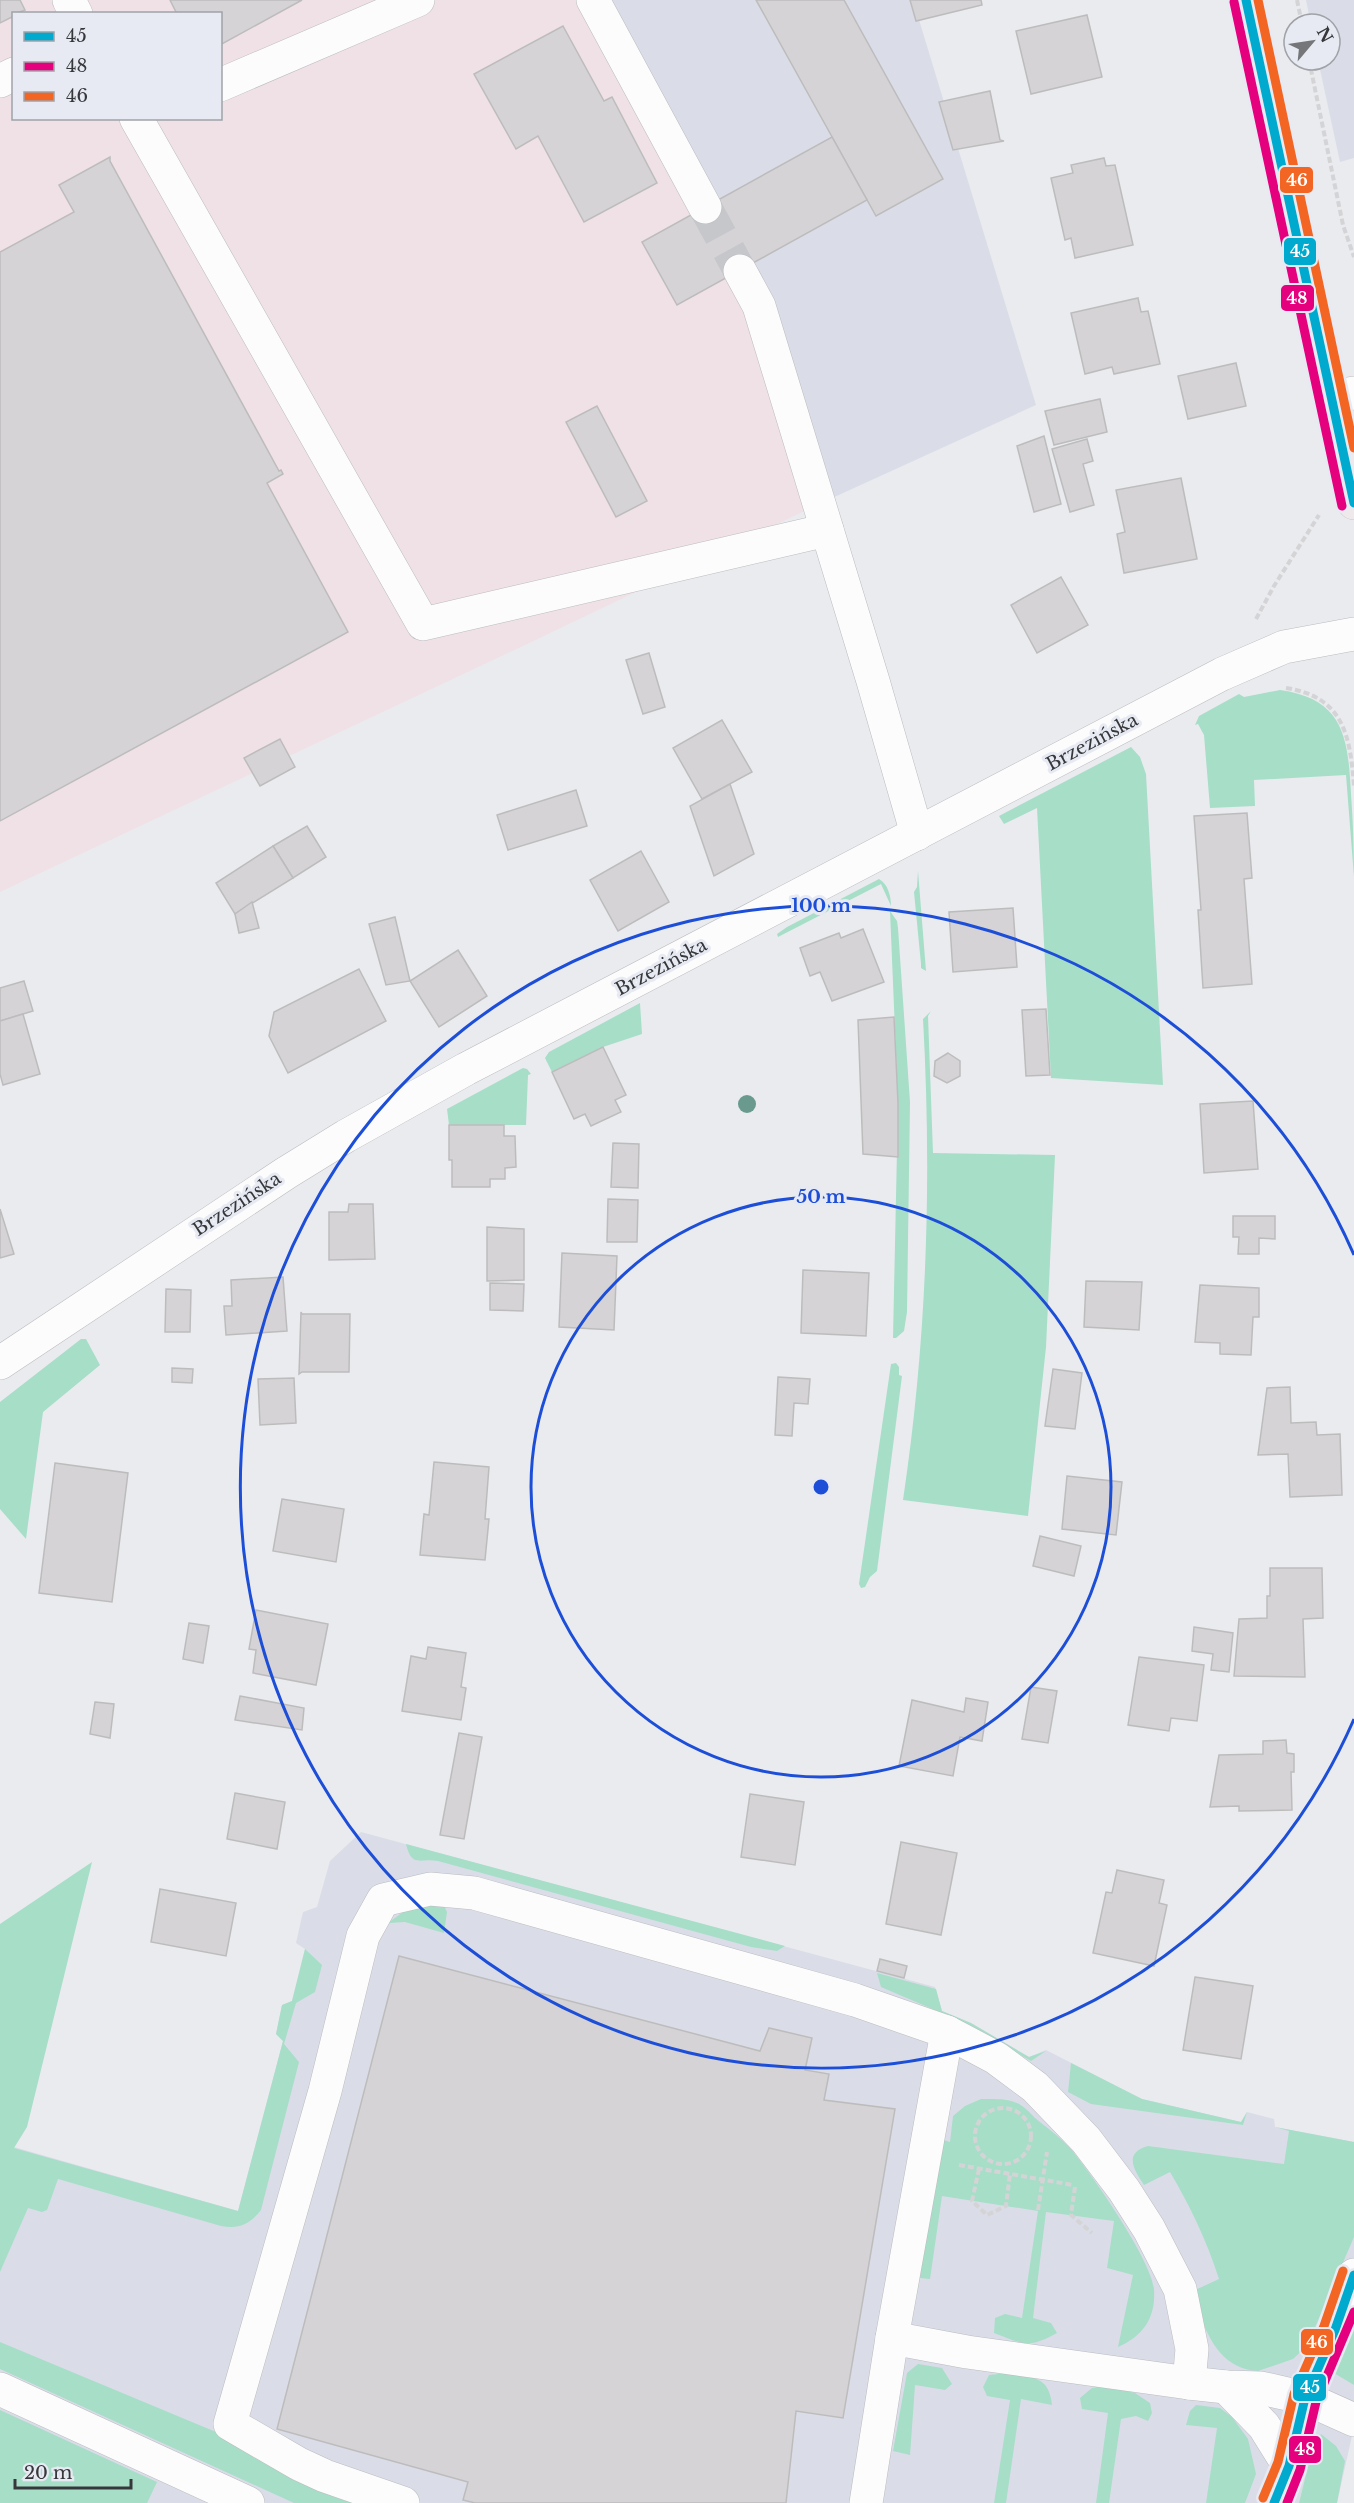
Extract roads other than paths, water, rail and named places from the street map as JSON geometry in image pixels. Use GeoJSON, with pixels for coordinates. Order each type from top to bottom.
{"type":"FeatureCollection","features":[{"type":"Feature","properties":{"kind":"main road"},"geometry":{"type":"LineString","coordinates":[[1246,0],[1342,395],[1354,503]]}},
{"type":"Feature","properties":{"kind":"street"},"geometry":{"type":"LineString","coordinates":[[222,84],[418,0]]}},
{"type":"Feature","properties":{"kind":"street"},"geometry":{"type":"LineString","coordinates":[[593,0],[705,207]]}},
{"type":"Feature","properties":{"kind":"street"},"geometry":{"type":"LineString","coordinates":[[139,120],[423,624],[827,530]]}},
{"type":"Feature","properties":{"kind":"street"},"geometry":{"type":"LineString","coordinates":[[740,271],[759,306],[917,834]]}},
{"type":"Feature","properties":{"kind":"street","name":"Brzezińska"},"geometry":{"type":"LineString","coordinates":[[0,1363],[191,1234],[346,1136],[466,1069],[1252,659],[1299,643],[1354,634]]}},
{"type":"Feature","properties":{"kind":"street"},"geometry":{"type":"LineString","coordinates":[[403,2503],[316,2472],[230,2424],[325,2091],[363,1936],[383,1900],[430,1889],[474,1893],[855,2000],[947,2032],[996,2058],[1035,2087],[1086,2140],[1124,2190],[1149,2229],[1180,2289],[1192,2349],[1189,2383]]}},
{"type":"Feature","properties":{"kind":"street"},"geometry":{"type":"LineString","coordinates":[[866,2503],[922,2159],[947,2032]]}},
{"type":"Feature","properties":{"kind":"street"},"geometry":{"type":"LineString","coordinates":[[1274,2503],[1289,2466],[1305,2398],[1335,2330],[1354,2275]]}},
{"type":"Feature","properties":{"kind":"street"},"geometry":{"type":"LineString","coordinates":[[892,2338],[967,2352],[1189,2383],[1261,2388],[1305,2398],[1354,2420]]}},
{"type":"Feature","properties":{"kind":"street"},"geometry":{"type":"LineString","coordinates":[[1226,2387],[1264,2426],[1289,2466]]}},
{"type":"Feature","properties":{"kind":"street"},"geometry":{"type":"LineString","coordinates":[[0,2390],[248,2503]]}},
{"type":"Feature","properties":{"kind":"tunnel"},"geometry":{"type":"LineString","coordinates":[[705,207],[740,271]]}}]}
